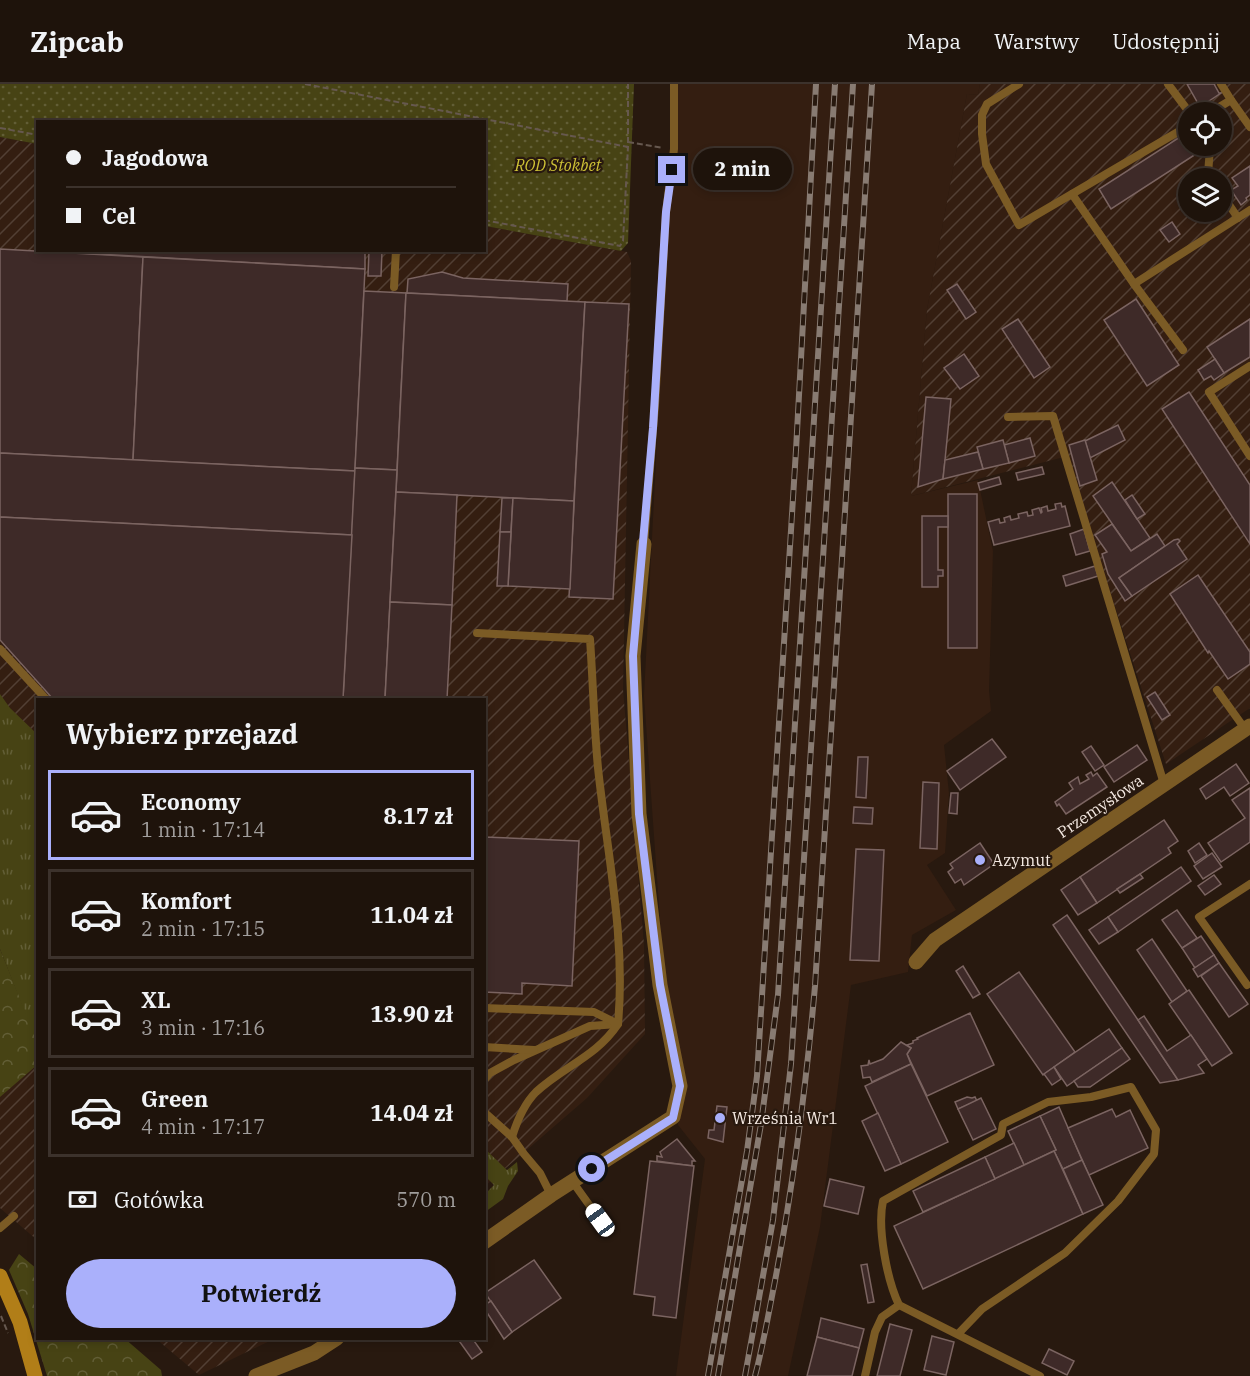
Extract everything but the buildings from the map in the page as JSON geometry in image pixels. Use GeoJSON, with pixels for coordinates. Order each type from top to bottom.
{"type":"FeatureCollection","features":[{"type":"Feature","properties":{"kind":"street"},"geometry":{"type":"LineString","coordinates":[[486,1241],[572,1181],[673,1118],[680,1086],[660,985],[639,814],[633,656],[644,544]]}},
{"type":"Feature","properties":{"kind":"street","name":"Przemysłowa"},"geometry":{"type":"LineString","coordinates":[[916,962],[935,940],[1248,727]]}},
{"type":"Feature","properties":{"kind":"street"},"geometry":{"type":"LineString","coordinates":[[0,1276],[20,1322],[35,1376]]}},
{"type":"Feature","properties":{"kind":"street"},"geometry":{"type":"LineString","coordinates":[[256,1376],[314,1353],[334,1340]]}},
{"type":"Feature","properties":{"kind":"lane"},"geometry":{"type":"LineString","coordinates":[[644,544],[666,212],[674,149],[674,84]]}},
{"type":"Feature","properties":{"kind":"lane"},"geometry":{"type":"LineString","coordinates":[[1019,84],[987,104],[982,116],[986,164],[1019,225],[1178,132]]}},
{"type":"Feature","properties":{"kind":"lane"},"geometry":{"type":"LineString","coordinates":[[1168,84],[1182,102]]}},
{"type":"Feature","properties":{"kind":"lane"},"geometry":{"type":"LineString","coordinates":[[1221,84],[1250,128]]}},
{"type":"Feature","properties":{"kind":"lane"},"geometry":{"type":"LineString","coordinates":[[1072,194],[1134,285],[1183,350]]}},
{"type":"Feature","properties":{"kind":"lane"},"geometry":{"type":"LineString","coordinates":[[1232,209],[1238,218]]}},
{"type":"Feature","properties":{"kind":"lane"},"geometry":{"type":"LineString","coordinates":[[1134,285],[1250,210]]}},
{"type":"Feature","properties":{"kind":"lane"},"geometry":{"type":"LineString","coordinates":[[394,287],[396,252]]}},
{"type":"Feature","properties":{"kind":"lane"},"geometry":{"type":"LineString","coordinates":[[1250,366],[1209,392],[1250,456]]}},
{"type":"Feature","properties":{"kind":"lane"},"geometry":{"type":"LineString","coordinates":[[1008,417],[1053,416],[1164,784]]}},
{"type":"Feature","properties":{"kind":"lane"},"geometry":{"type":"LineString","coordinates":[[477,633],[590,639],[598,767],[621,970],[618,1024],[596,1050],[535,1093],[519,1116],[512,1137]]}},
{"type":"Feature","properties":{"kind":"lane"},"geometry":{"type":"LineString","coordinates":[[0,649],[45,698]]}},
{"type":"Feature","properties":{"kind":"lane"},"geometry":{"type":"LineString","coordinates":[[1218,690],[1248,727]]}},
{"type":"Feature","properties":{"kind":"lane"},"geometry":{"type":"LineString","coordinates":[[1246,985],[1199,917],[1250,884]]}},
{"type":"Feature","properties":{"kind":"lane"},"geometry":{"type":"LineString","coordinates":[[486,1008],[594,1012],[618,1024]]}},
{"type":"Feature","properties":{"kind":"lane"},"geometry":{"type":"LineString","coordinates":[[486,1078],[490,1073],[591,1026],[618,1024]]}},
{"type":"Feature","properties":{"kind":"lane"},"geometry":{"type":"LineString","coordinates":[[486,1047],[538,1050]]}},
{"type":"Feature","properties":{"kind":"lane"},"geometry":{"type":"LineString","coordinates":[[958,1334],[982,1309],[1065,1253],[1118,1201],[1154,1154],[1156,1130],[1131,1087],[1091,1098],[1048,1102],[1004,1124],[1001,1135],[883,1201],[880,1213],[884,1243],[894,1293],[899,1305],[1040,1376]]}},
{"type":"Feature","properties":{"kind":"lane"},"geometry":{"type":"LineString","coordinates":[[486,1114],[512,1137],[540,1173],[551,1195]]}},
{"type":"Feature","properties":{"kind":"lane"},"geometry":{"type":"LineString","coordinates":[[572,1181],[600,1220]]}},
{"type":"Feature","properties":{"kind":"lane"},"geometry":{"type":"LineString","coordinates":[[0,1228],[14,1216]]}},
{"type":"Feature","properties":{"kind":"lane"},"geometry":{"type":"LineString","coordinates":[[865,1376],[875,1332],[882,1317],[899,1305]]}},
{"type":"Feature","properties":{"kind":"path"},"geometry":{"type":"LineString","coordinates":[[305,84],[628,147]]}},
{"type":"Feature","properties":{"kind":"path"},"geometry":{"type":"LineString","coordinates":[[486,220],[620,246],[623,241],[628,147],[628,84]]}},
{"type":"Feature","properties":{"kind":"path"},"geometry":{"type":"LineString","coordinates":[[0,128],[36,135]]}},
{"type":"Feature","properties":{"kind":"path"},"geometry":{"type":"LineString","coordinates":[[628,142],[674,149]]}},
{"type":"Feature","properties":{"kind":"shaded area"},"geometry":{"type":"Polygon","coordinates":[[[675,84],[980,84],[978,95],[967,94],[927,310],[911,496],[978,480],[993,551],[989,691],[991,711],[944,745],[949,793],[945,853],[927,865],[956,910],[912,935],[908,972],[851,985],[820,1227],[788,1376],[676,1376],[705,1159],[678,1125],[667,1018],[644,696],[675,84]]]}},
{"type":"Feature","properties":{"kind":"shaded area"},"geometry":{"type":"Polygon","coordinates":[[[980,84],[1250,84],[1250,708],[1166,764],[1068,456],[911,496],[927,310],[967,94],[978,95],[980,84]]]}},
{"type":"Feature","properties":{"kind":"shaded area"},"geometry":{"type":"Polygon","coordinates":[[[0,137],[36,144],[36,252],[486,252],[486,226],[627,252],[631,261],[623,689],[644,945],[645,1034],[587,1098],[486,1185],[486,698],[36,698],[36,753],[0,715],[0,137]]]}},
{"type":"Feature","properties":{"kind":"shaded area"},"geometry":{"type":"Polygon","coordinates":[[[36,1062],[36,1239],[0,1208],[0,1092],[36,1062]]]}},
{"type":"Feature","properties":{"kind":"shaded area"},"geometry":{"type":"Polygon","coordinates":[[[157,1340],[272,1340],[199,1375],[157,1340]]]}},
{"type":"Feature","properties":{"kind":"green space","name":"ROD Stokbet"},"geometry":{"type":"Polygon","coordinates":[[[0,84],[634,84],[628,243],[621,251],[486,226],[486,120],[36,120],[36,144],[0,137],[0,84]]]}},
{"type":"Feature","properties":{"kind":"green space"},"geometry":{"type":"Polygon","coordinates":[[[0,694],[10,708],[36,733],[36,1041],[0,949],[0,694]]]}},
{"type":"Feature","properties":{"kind":"green space"},"geometry":{"type":"Polygon","coordinates":[[[0,949],[36,1039],[36,1066],[0,1097],[0,949]]]}},
{"type":"Feature","properties":{"kind":"green space"},"geometry":{"type":"Polygon","coordinates":[[[486,1150],[507,1170],[517,1162],[518,1171],[503,1199],[486,1211],[486,1193],[494,1185],[486,1177],[486,1150]]]}},
{"type":"Feature","properties":{"kind":"green space"},"geometry":{"type":"Polygon","coordinates":[[[19,1254],[36,1268],[36,1340],[126,1340],[161,1370],[162,1376],[47,1376],[28,1314],[9,1270],[19,1254]]]}},
{"type":"Feature","properties":{"kind":"railway"},"geometry":{"type":"LineString","coordinates":[[708,1376],[747,1151],[757,1076],[816,84]]}},
{"type":"Feature","properties":{"kind":"railway"},"geometry":{"type":"LineString","coordinates":[[718,1376],[761,1124],[778,995],[835,84]]}},
{"type":"Feature","properties":{"kind":"railway"},"geometry":{"type":"LineString","coordinates":[[745,1376],[773,1220],[791,1064],[853,84]]}},
{"type":"Feature","properties":{"kind":"railway"},"geometry":{"type":"LineString","coordinates":[[755,1376],[781,1249],[793,1174],[815,986],[872,84]]}},
{"type":"Feature","properties":{"kind":"place","name":"Azymut"},"geometry":{"type":"Point","coordinates":[980,860]}},
{"type":"Feature","properties":{"kind":"place","name":"Września Wr1"},"geometry":{"type":"Point","coordinates":[720,1118]}},
{"type":"Feature","properties":{"kind":"route"},"geometry":{"type":"LineString","coordinates":[[592,1169],[673,1118],[680,1086],[660,985],[639,814],[633,656],[657,384],[666,212],[672,170]]}}]}
